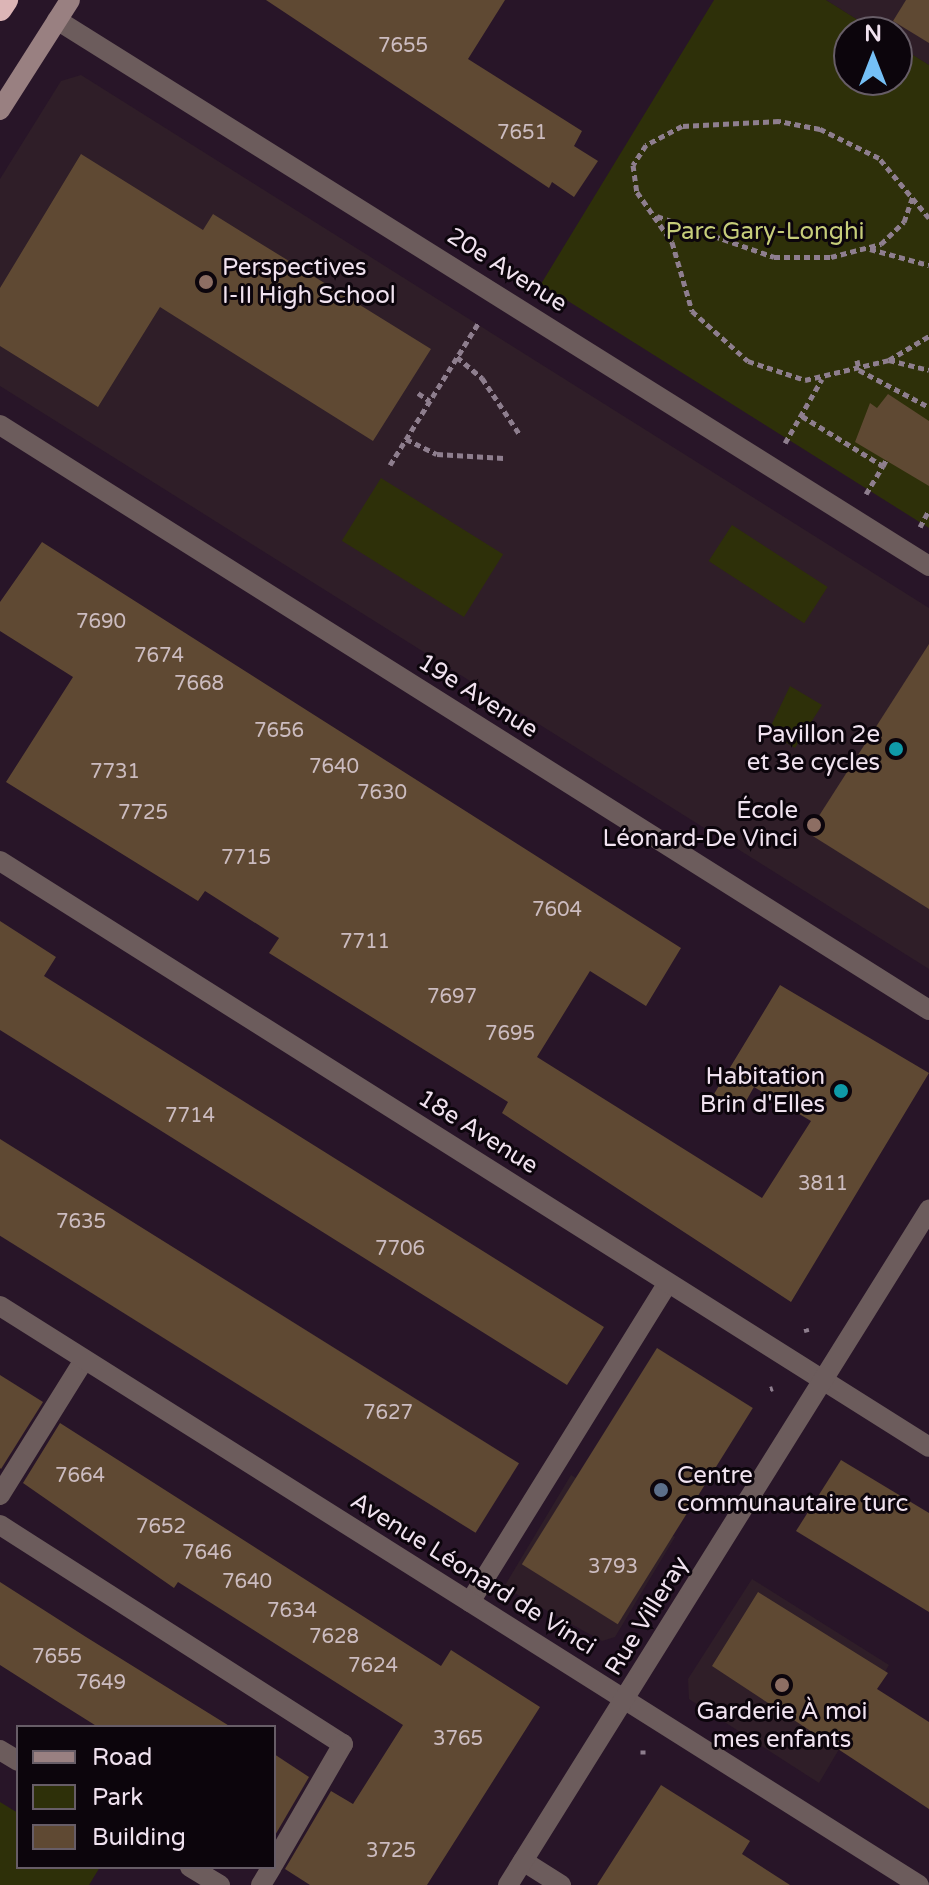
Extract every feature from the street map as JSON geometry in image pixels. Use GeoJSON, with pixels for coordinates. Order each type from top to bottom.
{"type":"FeatureCollection","features":[{"type":"Feature","properties":{"kind":"highway"},"geometry":{"type":"LineString","coordinates":[[0,9],[6,0]]}},
{"type":"Feature","properties":{"kind":"main road"},"geometry":{"type":"LineString","coordinates":[[0,110],[70,0]]}},
{"type":"Feature","properties":{"kind":"street","name":"20e Avenue"},"geometry":{"type":"LineString","coordinates":[[57,20],[929,566]]}},
{"type":"Feature","properties":{"kind":"street","name":"19e Avenue"},"geometry":{"type":"LineString","coordinates":[[0,425],[929,1010]]}},
{"type":"Feature","properties":{"kind":"street","name":"18e Avenue"},"geometry":{"type":"LineString","coordinates":[[0,861],[929,1447]]}},
{"type":"Feature","properties":{"kind":"street","name":"Rue Villeray"},"geometry":{"type":"LineString","coordinates":[[508,1885],[929,1210]]}},
{"type":"Feature","properties":{"kind":"street"},"geometry":{"type":"LineString","coordinates":[[470,1602],[668,1283]]}},
{"type":"Feature","properties":{"kind":"street","name":"Avenue Léonard de Vinci"},"geometry":{"type":"LineString","coordinates":[[0,1306],[919,1885]]}},
{"type":"Feature","properties":{"kind":"street"},"geometry":{"type":"LineString","coordinates":[[0,1495],[84,1360]]}},
{"type":"Feature","properties":{"kind":"street"},"geometry":{"type":"LineString","coordinates":[[0,1525],[343,1744],[276,1860]]}},
{"type":"Feature","properties":{"kind":"street"},"geometry":{"type":"LineString","coordinates":[[523,1861],[561,1885]]}},
{"type":"Feature","properties":{"kind":"street"},"geometry":{"type":"LineString","coordinates":[[193,1869],[220,1885]]}},
{"type":"Feature","properties":{"kind":"path"},"geometry":{"type":"LineString","coordinates":[[929,218],[879,158],[838,132],[732,118],[661,135],[633,165],[637,192],[656,215],[692,311],[709,332],[766,372],[823,378],[889,360],[929,336]]}},
{"type":"Feature","properties":{"kind":"path"},"geometry":{"type":"LineString","coordinates":[[869,249],[904,222],[913,196]]}},
{"type":"Feature","properties":{"kind":"path"},"geometry":{"type":"LineString","coordinates":[[656,215],[704,238],[774,257],[869,249],[929,265]]}},
{"type":"Feature","properties":{"kind":"path"},"geometry":{"type":"LineString","coordinates":[[390,465],[479,322]]}},
{"type":"Feature","properties":{"kind":"path"},"geometry":{"type":"LineString","coordinates":[[457,357],[482,378],[520,435]]}},
{"type":"Feature","properties":{"kind":"path"},"geometry":{"type":"LineString","coordinates":[[857,360],[859,370]]}},
{"type":"Feature","properties":{"kind":"path"},"geometry":{"type":"LineString","coordinates":[[889,360],[929,370]]}},
{"type":"Feature","properties":{"kind":"path"},"geometry":{"type":"LineString","coordinates":[[859,370],[929,407]]}},
{"type":"Feature","properties":{"kind":"path"},"geometry":{"type":"LineString","coordinates":[[785,443],[823,378]]}},
{"type":"Feature","properties":{"kind":"path"},"geometry":{"type":"LineString","coordinates":[[418,393],[430,401]]}},
{"type":"Feature","properties":{"kind":"path"},"geometry":{"type":"LineString","coordinates":[[802,416],[884,463],[866,494]]}},
{"type":"Feature","properties":{"kind":"path"},"geometry":{"type":"LineString","coordinates":[[406,439],[437,454],[504,458]]}},
{"type":"Feature","properties":{"kind":"path"},"geometry":{"type":"LineString","coordinates":[[919,528],[929,510]]}},
{"type":"Feature","properties":{"kind":"shaded area"},"geometry":{"type":"Polygon","coordinates":[[[826,0],[929,0],[929,65],[913,55],[913,16],[852,16],[826,0]]]}},
{"type":"Feature","properties":{"kind":"shaded area"},"geometry":{"type":"Polygon","coordinates":[[[81,75],[929,608],[929,969],[0,386],[0,179],[61,81],[81,75]]]}},
{"type":"Feature","properties":{"kind":"shaded area"},"geometry":{"type":"Polygon","coordinates":[[[571,1475],[675,1537],[615,1637],[602,1641],[504,1587],[571,1475]]]}},
{"type":"Feature","properties":{"kind":"shaded area","name":"Garderie À moi mes enfants"},"geometry":{"type":"Polygon","coordinates":[[[752,1579],[889,1665],[819,1783],[689,1699],[688,1679],[752,1579]]]}},
{"type":"Feature","properties":{"kind":"green space","name":"Parc Gary-Longhi"},"geometry":{"type":"Polygon","coordinates":[[[714,0],[826,0],[852,16],[833,16],[833,96],[913,96],[913,55],[929,65],[929,528],[541,284],[714,0]]]}},
{"type":"Feature","properties":{"kind":"green space"},"geometry":{"type":"Polygon","coordinates":[[[381,478],[503,554],[464,617],[342,541],[381,478]]]}},
{"type":"Feature","properties":{"kind":"green space"},"geometry":{"type":"Polygon","coordinates":[[[732,525],[828,587],[804,623],[709,561],[732,525]]]}},
{"type":"Feature","properties":{"kind":"green space"},"geometry":{"type":"Polygon","coordinates":[[[790,686],[822,705],[795,748],[768,732],[790,686]]]}},
{"type":"Feature","properties":{"kind":"green space"},"geometry":{"type":"Polygon","coordinates":[[[0,1802],[16,1812],[16,1869],[99,1869],[89,1885],[0,1885],[0,1802]]]}},
{"type":"Feature","properties":{"kind":"building"},"geometry":{"type":"Polygon","coordinates":[[[266,0],[505,0],[468,59],[582,131],[574,146],[598,161],[574,197],[552,182],[549,188],[266,0]]]}},
{"type":"Feature","properties":{"kind":"building"},"geometry":{"type":"Polygon","coordinates":[[[906,0],[929,0],[929,43],[913,33],[913,16],[896,16],[906,0]]]}},
{"type":"Feature","properties":{"kind":"building"},"geometry":{"type":"Polygon","coordinates":[[[81,154],[203,230],[213,214],[431,349],[373,441],[160,307],[98,407],[0,346],[0,288],[81,154]]]}},
{"type":"Feature","properties":{"kind":"building"},"geometry":{"type":"Polygon","coordinates":[[[888,394],[929,421],[929,486],[855,442],[870,403],[877,408],[888,394]]]}},
{"type":"Feature","properties":{"kind":"building"},"geometry":{"type":"Polygon","coordinates":[[[42,542],[681,948],[646,1006],[590,971],[537,1057],[762,1198],[811,1121],[754,1087],[741,1110],[714,1094],[780,985],[929,1073],[791,1302],[502,1113],[508,1102],[269,953],[279,938],[205,891],[198,901],[6,782],[73,677],[0,631],[0,602],[42,542]]]}},
{"type":"Feature","properties":{"kind":"building","name":"Pavillon 2e et 3e cycles"},"geometry":{"type":"Polygon","coordinates":[[[929,644],[929,909],[808,833],[929,644]]]}},
{"type":"Feature","properties":{"kind":"building"},"geometry":{"type":"Polygon","coordinates":[[[0,921],[56,957],[44,976],[604,1327],[567,1385],[0,1030],[0,921]]]}},
{"type":"Feature","properties":{"kind":"building"},"geometry":{"type":"Polygon","coordinates":[[[0,1139],[519,1463],[476,1533],[0,1236],[0,1139]]]}},
{"type":"Feature","properties":{"kind":"building","name":"Centre communautaire turc"},"geometry":{"type":"Polygon","coordinates":[[[657,1348],[753,1408],[618,1624],[522,1564],[657,1348]]]}},
{"type":"Feature","properties":{"kind":"building"},"geometry":{"type":"Polygon","coordinates":[[[0,1375],[43,1402],[1,1469],[0,1468],[0,1375]]]}},
{"type":"Feature","properties":{"kind":"building"},"geometry":{"type":"Polygon","coordinates":[[[60,1423],[441,1666],[451,1650],[540,1707],[427,1885],[310,1885],[285,1869],[331,1791],[353,1804],[403,1725],[178,1582],[174,1588],[23,1483],[60,1423]]]}},
{"type":"Feature","properties":{"kind":"building"},"geometry":{"type":"Polygon","coordinates":[[[841,1460],[929,1513],[929,1612],[796,1531],[841,1460]]]}},
{"type":"Feature","properties":{"kind":"building"},"geometry":{"type":"Polygon","coordinates":[[[0,1582],[228,1725],[95,1725],[0,1665],[0,1582]]]}},
{"type":"Feature","properties":{"kind":"building","name":"Garderie À moi mes enfants"},"geometry":{"type":"Polygon","coordinates":[[[758,1592],[888,1673],[877,1689],[929,1722],[929,1809],[712,1666],[758,1592]]]}},
{"type":"Feature","properties":{"kind":"building"},"geometry":{"type":"Polygon","coordinates":[[[276,1755],[309,1777],[276,1834],[276,1755]]]}},
{"type":"Feature","properties":{"kind":"building"},"geometry":{"type":"Polygon","coordinates":[[[661,1785],[750,1841],[742,1854],[790,1885],[597,1885],[661,1785]]]}},
{"type":"Feature","properties":{"kind":"place","name":"Perspectives I-II High School"},"geometry":{"type":"Point","coordinates":[206,282]}},
{"type":"Feature","properties":{"kind":"place","name":"Pavillon 2e et 3e cycles"},"geometry":{"type":"Point","coordinates":[896,749]}},
{"type":"Feature","properties":{"kind":"place","name":"École Léonard-De Vinci"},"geometry":{"type":"Point","coordinates":[814,825]}},
{"type":"Feature","properties":{"kind":"place","name":"Habitation Brin d'Elles"},"geometry":{"type":"Point","coordinates":[841,1091]}},
{"type":"Feature","properties":{"kind":"place","name":"Centre communautaire turc"},"geometry":{"type":"Point","coordinates":[661,1490]}},
{"type":"Feature","properties":{"kind":"place","name":"Garderie À moi mes enfants"},"geometry":{"type":"Point","coordinates":[782,1685]}}]}
